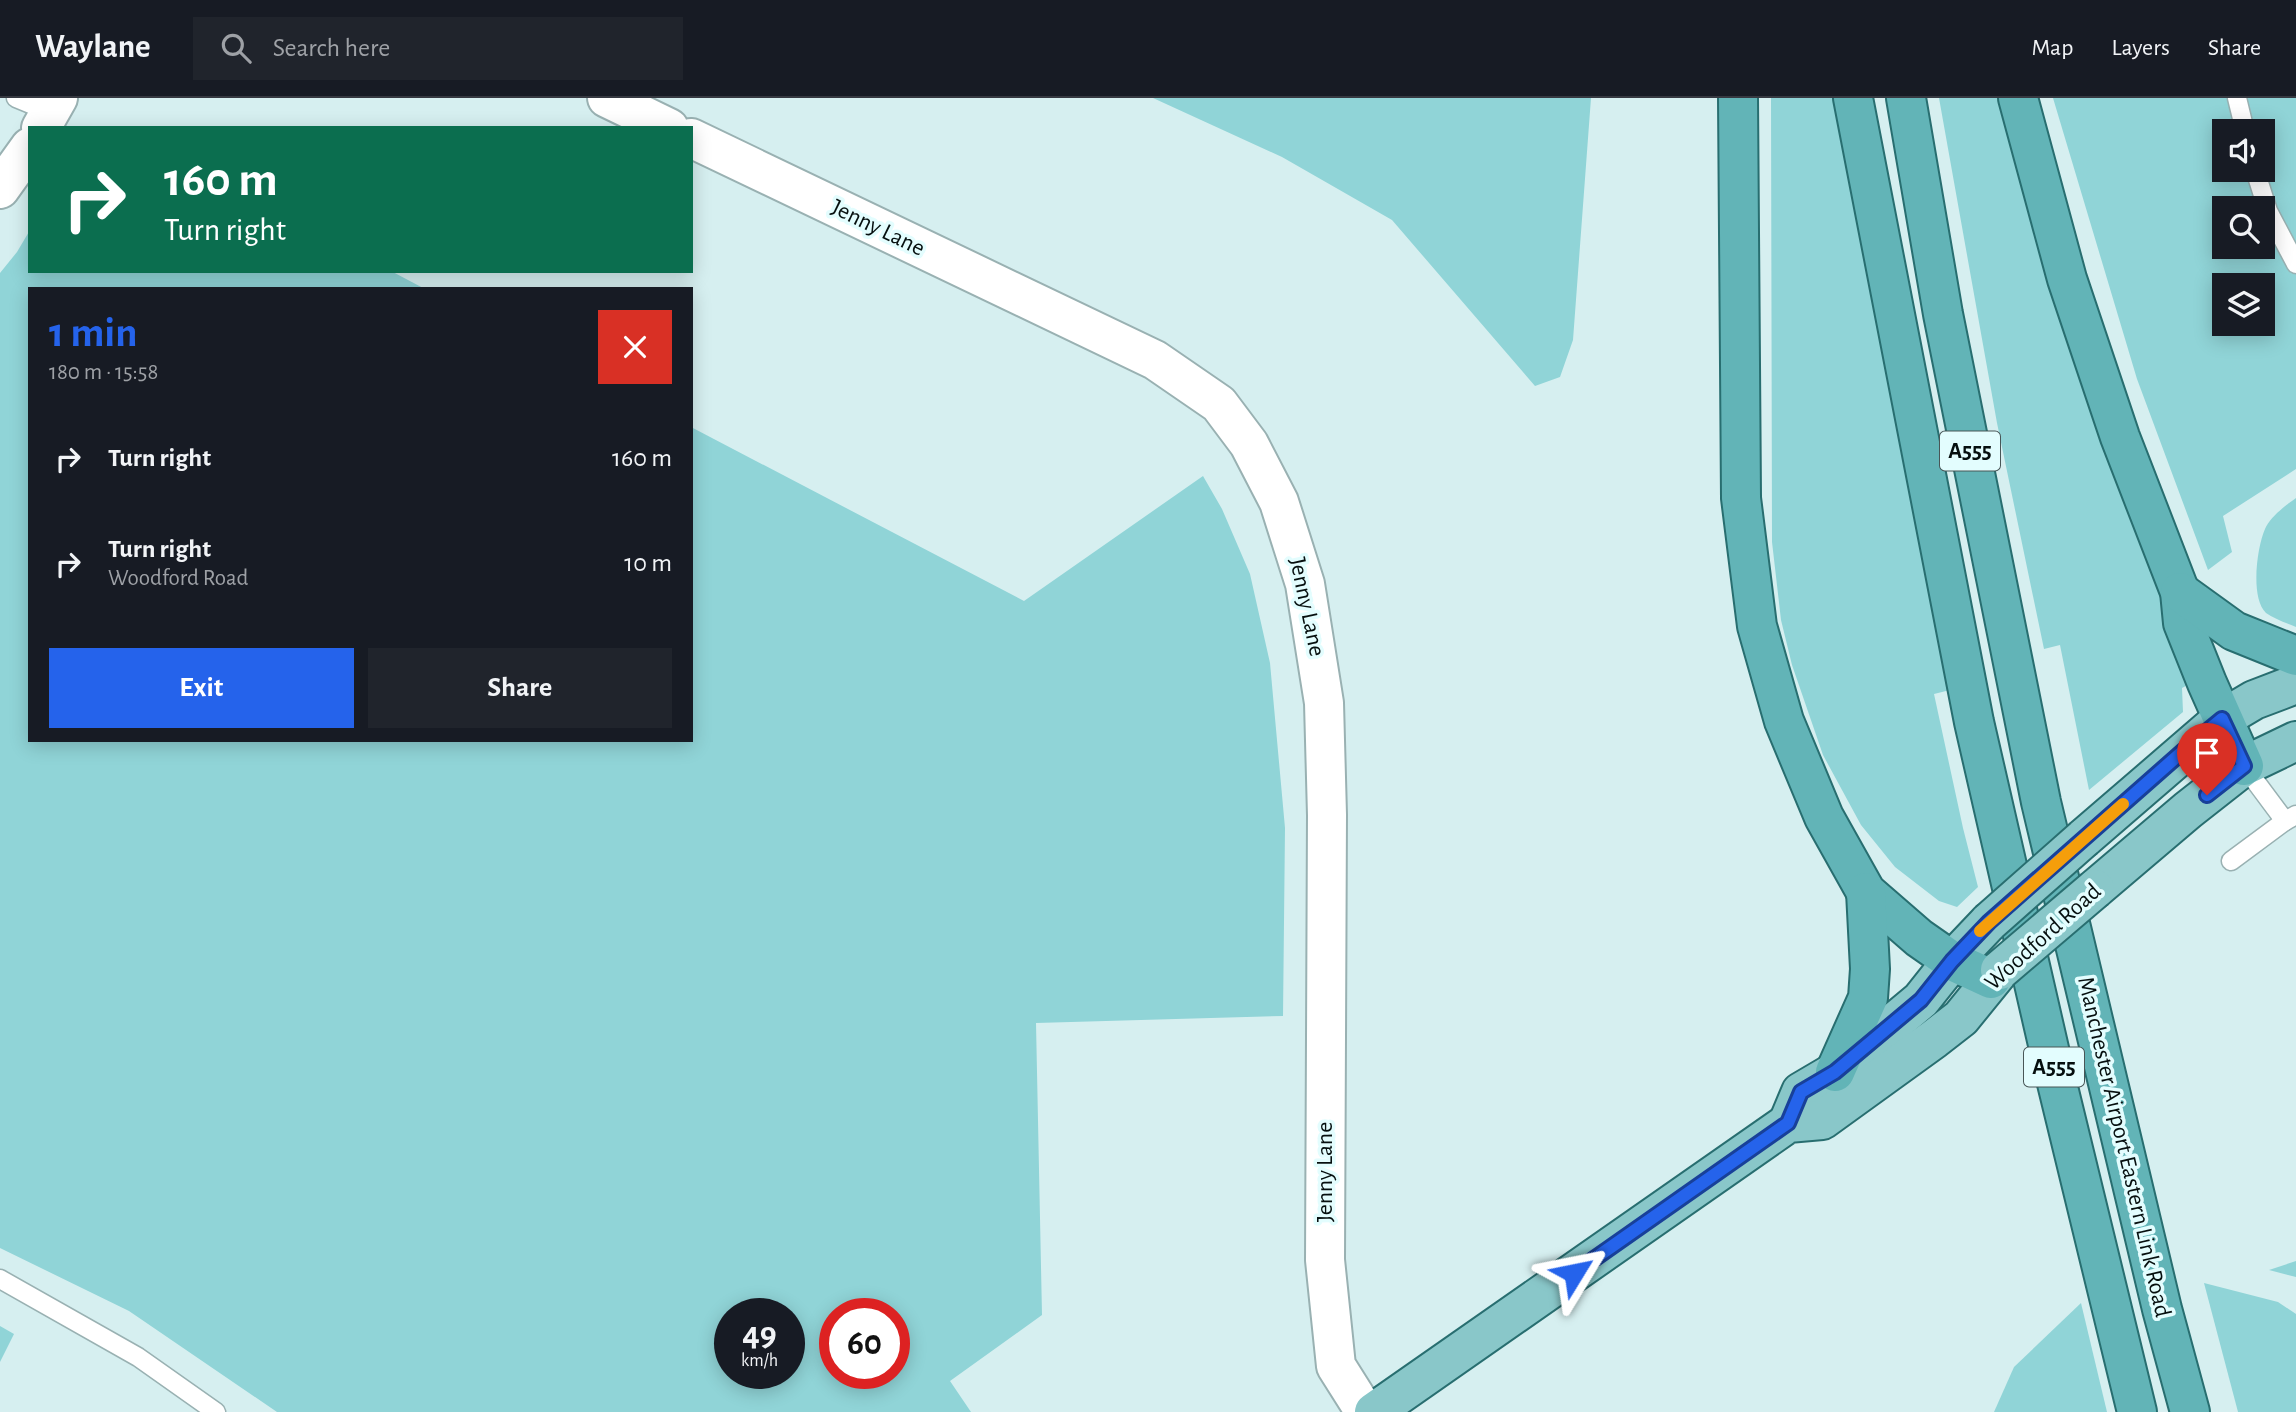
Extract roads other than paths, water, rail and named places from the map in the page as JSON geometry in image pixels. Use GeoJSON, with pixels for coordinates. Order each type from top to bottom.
{"type":"FeatureCollection","features":[{"type":"Feature","properties":{"kind":"highway"},"geometry":{"type":"LineString","coordinates":[[1738,98],[1741,498],[1757,625],[1784,720],[1824,817],[1866,892],[1952,961],[1995,974]]}},
{"type":"Feature","properties":{"kind":"highway","name":"Manchester Airport Eastern Link Road"},"geometry":{"type":"LineString","coordinates":[[1853,98],[1974,722],[2137,1412]]}},
{"type":"Feature","properties":{"kind":"highway","name":"Manchester Airport Eastern Link Road"},"geometry":{"type":"LineString","coordinates":[[1906,98],[1946,327],[2042,802],[2162,1309],[2190,1412]]}},
{"type":"Feature","properties":{"kind":"highway"},"geometry":{"type":"LineString","coordinates":[[2018,98],[2067,279],[2120,437],[2179,592],[2183,623],[2244,766]]}},
{"type":"Feature","properties":{"kind":"highway"},"geometry":{"type":"LineString","coordinates":[[2179,592],[2234,631],[2296,656]]}},
{"type":"Feature","properties":{"kind":"highway"},"geometry":{"type":"LineString","coordinates":[[1835,1072],[1868,998],[1871,969],[1866,892]]}},
{"type":"Feature","properties":{"kind":"main road","name":"Woodford Road"},"geometry":{"type":"LineString","coordinates":[[1788,1123],[1801,1092],[1835,1072],[1921,1000],[1952,961],[1989,922],[2084,838],[2222,719],[2254,700],[2296,684]]}},
{"type":"Feature","properties":{"kind":"main road","name":"Woodford Road"},"geometry":{"type":"LineString","coordinates":[[1374,1412],[1788,1123],[1822,1120],[1961,1018],[1995,974],[2188,810],[2244,766],[2296,741]]}},
{"type":"Feature","properties":{"kind":"street"},"geometry":{"type":"LineString","coordinates":[[607,98],[665,126]]}},
{"type":"Feature","properties":{"kind":"street","name":"Jenny Lane"},"geometry":{"type":"LineString","coordinates":[[693,139],[1154,360],[1219,404],[1249,444],[1279,502],[1305,584],[1324,692],[1327,815],[1325,1260],[1336,1366],[1365,1412]]}},
{"type":"Feature","properties":{"kind":"street"},"geometry":{"type":"LineString","coordinates":[[0,189],[28,150]]}},
{"type":"Feature","properties":{"kind":"lane"},"geometry":{"type":"LineString","coordinates":[[2237,98],[2242,119]]}},
{"type":"Feature","properties":{"kind":"lane"},"geometry":{"type":"LineString","coordinates":[[2259,182],[2268,211],[2296,264]]}},
{"type":"Feature","properties":{"kind":"lane"},"geometry":{"type":"LineString","coordinates":[[2231,861],[2290,818],[2244,766]]}},
{"type":"Feature","properties":{"kind":"lane"},"geometry":{"type":"LineString","coordinates":[[0,1279],[138,1357],[216,1412]]}}]}
